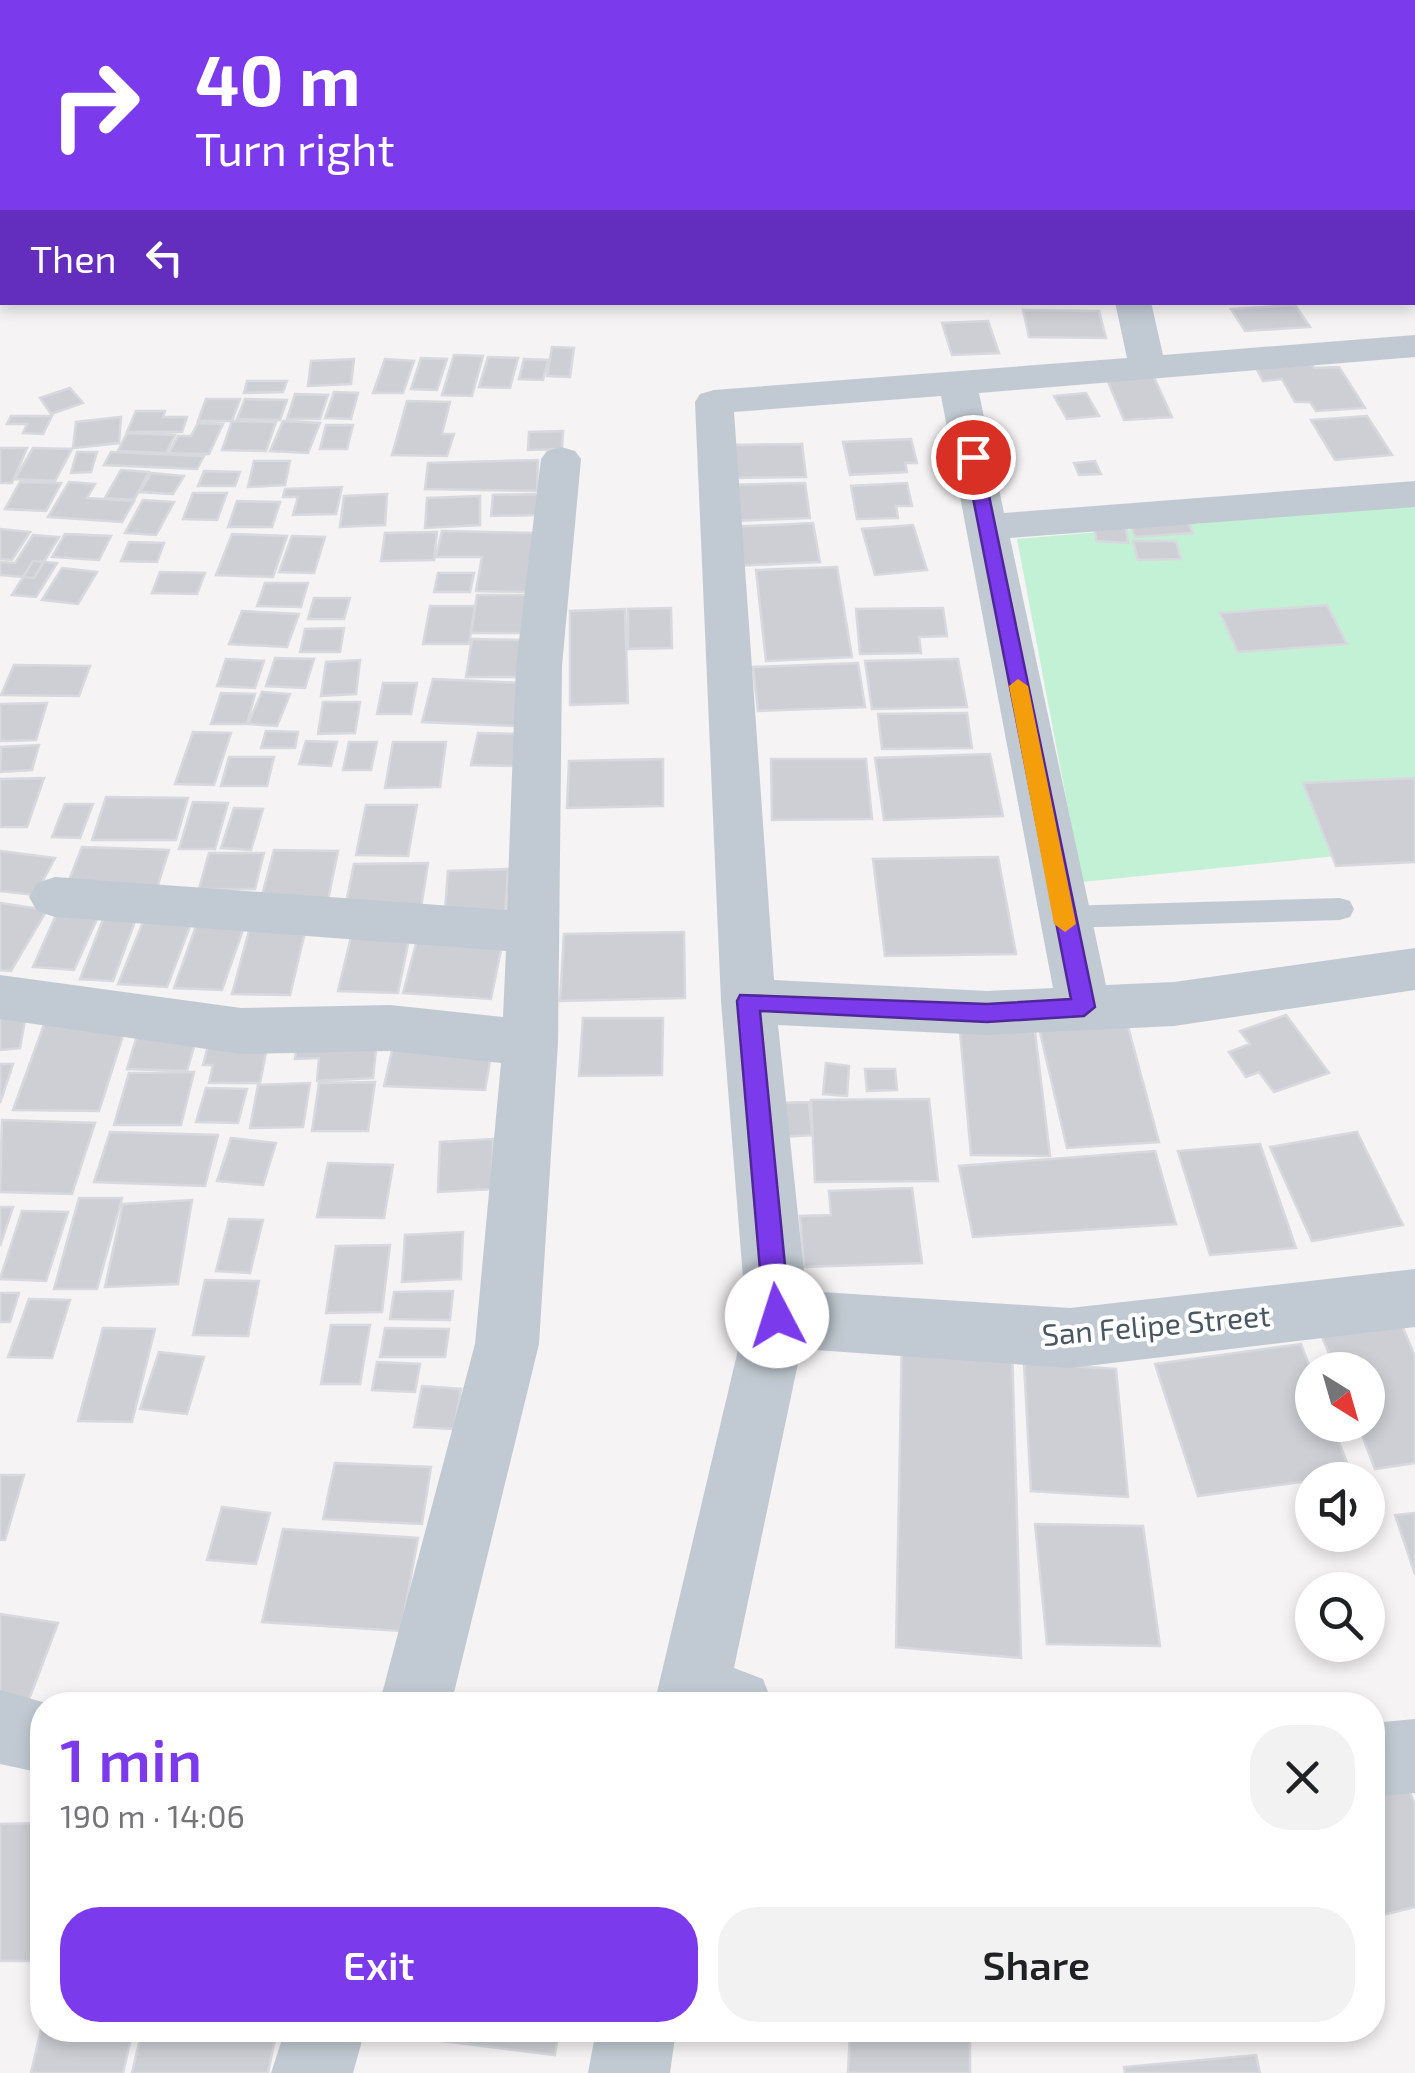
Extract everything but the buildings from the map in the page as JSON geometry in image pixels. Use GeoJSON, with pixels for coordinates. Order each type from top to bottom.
{"type":"FeatureCollection","features":[{"type":"Feature","properties":{"kind":"street"},"geometry":{"type":"LineString","coordinates":[[1134,305],[1147,365]]}},
{"type":"Feature","properties":{"kind":"street"},"geometry":{"type":"LineString","coordinates":[[708,1692],[777,1316],[748,1001],[714,402],[958,386],[1147,365],[1415,346]]}},
{"type":"Feature","properties":{"kind":"street"},"geometry":{"type":"LineString","coordinates":[[958,386],[1084,1007]]}},
{"type":"Feature","properties":{"kind":"street"},"geometry":{"type":"LineString","coordinates":[[418,1692],[507,1344],[530,1043],[540,666],[560,459]]}},
{"type":"Feature","properties":{"kind":"street"},"geometry":{"type":"LineString","coordinates":[[988,527],[1415,494]]}},
{"type":"Feature","properties":{"kind":"street"},"geometry":{"type":"LineString","coordinates":[[55,897],[534,933]]}},
{"type":"Feature","properties":{"kind":"street"},"geometry":{"type":"LineString","coordinates":[[748,1001],[987,1013],[1174,1004],[1415,970]]}},
{"type":"Feature","properties":{"kind":"street"},"geometry":{"type":"LineString","coordinates":[[0,997],[242,1031],[390,1028],[530,1043]]}},
{"type":"Feature","properties":{"kind":"street","name":"San Felipe Street"},"geometry":{"type":"LineString","coordinates":[[777,1316],[825,1324],[1070,1338],[1415,1298]]}},
{"type":"Feature","properties":{"kind":"street"},"geometry":{"type":"LineString","coordinates":[[0,1728],[30,1734]]}},
{"type":"Feature","properties":{"kind":"street"},"geometry":{"type":"LineString","coordinates":[[1385,1759],[1415,1756]]}},
{"type":"Feature","properties":{"kind":"street"},"geometry":{"type":"LineString","coordinates":[[312,2073],[321,2042]]}},
{"type":"Feature","properties":{"kind":"street"},"geometry":{"type":"LineString","coordinates":[[629,2073],[634,2042]]}},
{"type":"Feature","properties":{"kind":"lane"},"geometry":{"type":"LineString","coordinates":[[1064,917],[1340,909]]}},
{"type":"Feature","properties":{"kind":"green space"},"geometry":{"type":"Polygon","coordinates":[[[1415,505],[1415,848],[1082,882],[1017,539],[1415,505]]]}},
{"type":"Feature","properties":{"kind":"slow traffic"},"geometry":{"type":"LineString","coordinates":[[1018,686],[1065,924]]}},
{"type":"Feature","properties":{"kind":"route"},"geometry":{"type":"LineString","coordinates":[[777,1316],[748,1001],[987,1013],[1084,1007],[973,457]]}}]}
